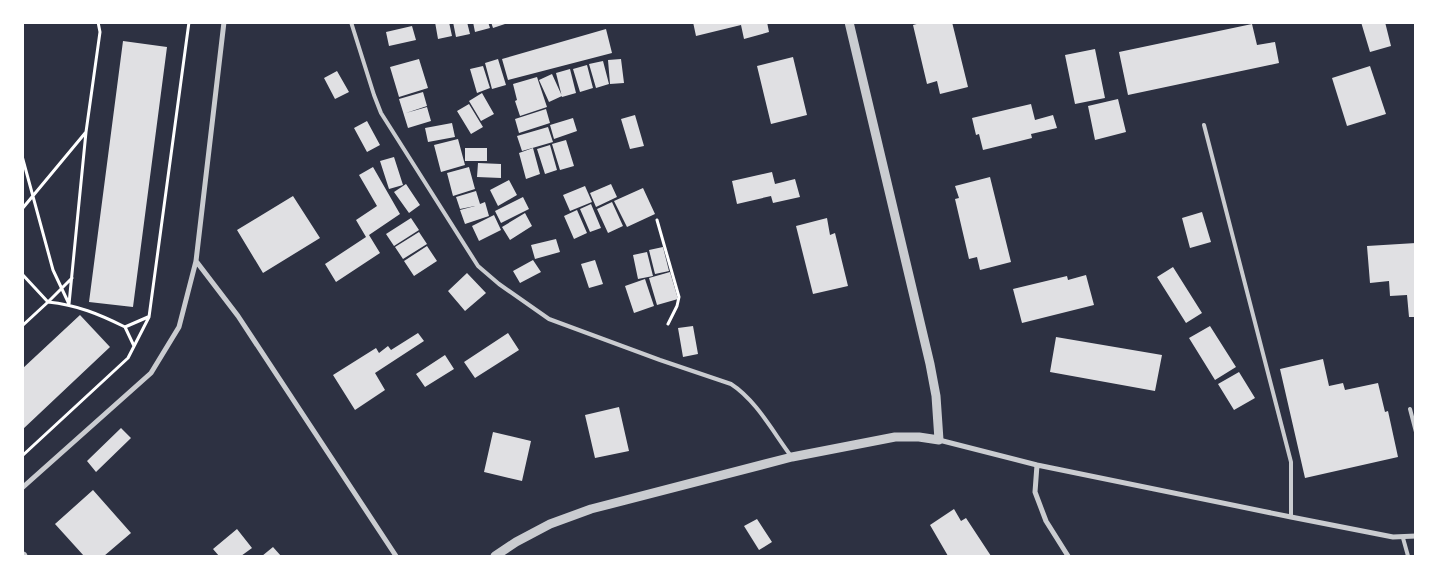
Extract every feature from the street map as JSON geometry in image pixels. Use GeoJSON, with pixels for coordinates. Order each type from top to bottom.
{"type":"FeatureCollection","features":[{"type":"Feature","properties":{"kind":"street"},"geometry":{"type":"LineString","coordinates":[[22,488],[151,373],[179,327],[196,261],[224,22]]}},
{"type":"Feature","properties":{"kind":"street"},"geometry":{"type":"LineString","coordinates":[[848,22],[930,364],[936,396],[939,440]]}},
{"type":"Feature","properties":{"kind":"street"},"geometry":{"type":"LineString","coordinates":[[196,261],[238,316],[396,556]]}},
{"type":"Feature","properties":{"kind":"street"},"geometry":{"type":"LineString","coordinates":[[495,556],[516,542],[550,524],[591,509],[792,457],[895,437],[919,437],[939,440],[1037,465],[1291,517],[1403,538],[1416,536]]}},
{"type":"Feature","properties":{"kind":"street"},"geometry":{"type":"LineString","coordinates":[[1037,465],[1035,492],[1046,521],[1068,556]]}},
{"type":"Feature","properties":{"kind":"lane"},"geometry":{"type":"LineString","coordinates":[[351,22],[381,113],[478,266],[499,284],[549,319],[730,384],[740,390],[792,457]]}},
{"type":"Feature","properties":{"kind":"lane"},"geometry":{"type":"LineString","coordinates":[[1204,125],[1291,462],[1291,517]]}},
{"type":"Feature","properties":{"kind":"lane"},"geometry":{"type":"LineString","coordinates":[[1410,409],[1416,432]]}},
{"type":"Feature","properties":{"kind":"lane"},"geometry":{"type":"LineString","coordinates":[[1403,538],[1408,556]]}},
{"type":"Feature","properties":{"kind":"path"},"geometry":{"type":"LineString","coordinates":[[70,304],[86,132],[100,32],[98,22]]}},
{"type":"Feature","properties":{"kind":"path"},"geometry":{"type":"LineString","coordinates":[[22,456],[128,358],[148,316],[188,22]]}},
{"type":"Feature","properties":{"kind":"path"},"geometry":{"type":"LineString","coordinates":[[22,209],[86,132]]}},
{"type":"Feature","properties":{"kind":"path"},"geometry":{"type":"LineString","coordinates":[[22,156],[53,270],[70,304]]}},
{"type":"Feature","properties":{"kind":"path"},"geometry":{"type":"LineString","coordinates":[[657,220],[680,297],[668,324]]}},
{"type":"Feature","properties":{"kind":"path"},"geometry":{"type":"LineString","coordinates":[[22,274],[48,302],[70,304],[125,327],[134,346]]}},
{"type":"Feature","properties":{"kind":"path"},"geometry":{"type":"LineString","coordinates":[[22,326],[72,278]]}},
{"type":"Feature","properties":{"kind":"path"},"geometry":{"type":"LineString","coordinates":[[125,327],[148,316]]}},
{"type":"Feature","properties":{"kind":"building"},"geometry":{"type":"Polygon","coordinates":[[[435,22],[449,22],[452,36],[438,39],[435,22]]]}},
{"type":"Feature","properties":{"kind":"building"},"geometry":{"type":"Polygon","coordinates":[[[453,22],[467,22],[470,34],[456,37],[453,22]]]}},
{"type":"Feature","properties":{"kind":"building"},"geometry":{"type":"Polygon","coordinates":[[[473,22],[488,22],[490,28],[475,32],[473,22]]]}},
{"type":"Feature","properties":{"kind":"building"},"geometry":{"type":"Polygon","coordinates":[[[491,22],[505,22],[505,24],[493,28],[491,22]]]}},
{"type":"Feature","properties":{"kind":"building"},"geometry":{"type":"Polygon","coordinates":[[[693,22],[767,22],[769,32],[744,39],[741,25],[696,36],[693,22]]]}},
{"type":"Feature","properties":{"kind":"building"},"geometry":{"type":"Polygon","coordinates":[[[924,22],[952,22],[968,87],[940,94],[937,81],[927,84],[913,25],[924,22]]]}},
{"type":"Feature","properties":{"kind":"building"},"geometry":{"type":"Polygon","coordinates":[[[1361,22],[1385,22],[1391,46],[1370,52],[1361,22]]]}},
{"type":"Feature","properties":{"kind":"building"},"geometry":{"type":"Polygon","coordinates":[[[1252,24],[1257,45],[1275,42],[1279,63],[1128,95],[1119,52],[1252,24]]]}},
{"type":"Feature","properties":{"kind":"building"},"geometry":{"type":"Polygon","coordinates":[[[412,26],[416,40],[389,46],[386,32],[412,26]]]}},
{"type":"Feature","properties":{"kind":"building"},"geometry":{"type":"Polygon","coordinates":[[[606,29],[612,53],[508,80],[502,59],[606,29]]]}},
{"type":"Feature","properties":{"kind":"building"},"geometry":{"type":"Polygon","coordinates":[[[123,41],[167,47],[133,307],[89,302],[123,41]]]}},
{"type":"Feature","properties":{"kind":"building"},"geometry":{"type":"Polygon","coordinates":[[[1095,49],[1105,98],[1075,104],[1065,55],[1095,49]]]}},
{"type":"Feature","properties":{"kind":"building"},"geometry":{"type":"Polygon","coordinates":[[[793,57],[807,115],[771,124],[757,66],[793,57]]]}},
{"type":"Feature","properties":{"kind":"building"},"geometry":{"type":"Polygon","coordinates":[[[419,59],[428,88],[399,97],[390,67],[419,59]]]}},
{"type":"Feature","properties":{"kind":"building"},"geometry":{"type":"Polygon","coordinates":[[[498,59],[506,85],[492,89],[485,63],[498,59]]]}},
{"type":"Feature","properties":{"kind":"building"},"geometry":{"type":"Polygon","coordinates":[[[621,59],[624,83],[610,84],[608,60],[621,59]]]}},
{"type":"Feature","properties":{"kind":"building"},"geometry":{"type":"Polygon","coordinates":[[[603,61],[609,84],[596,88],[589,64],[603,61]]]}},
{"type":"Feature","properties":{"kind":"building"},"geometry":{"type":"Polygon","coordinates":[[[587,65],[593,88],[580,92],[573,69],[587,65]]]}},
{"type":"Feature","properties":{"kind":"building"},"geometry":{"type":"Polygon","coordinates":[[[483,66],[490,88],[477,93],[470,69],[483,66]]]}},
{"type":"Feature","properties":{"kind":"building"},"geometry":{"type":"Polygon","coordinates":[[[1370,66],[1386,114],[1347,126],[1332,78],[1370,66]]]}},
{"type":"Feature","properties":{"kind":"building"},"geometry":{"type":"Polygon","coordinates":[[[570,69],[576,93],[562,97],[556,73],[570,69]]]}},
{"type":"Feature","properties":{"kind":"building"},"geometry":{"type":"Polygon","coordinates":[[[337,71],[349,92],[335,99],[324,78],[337,71]]]}},
{"type":"Feature","properties":{"kind":"building"},"geometry":{"type":"Polygon","coordinates":[[[552,74],[562,96],[549,102],[539,80],[552,74]]]}},
{"type":"Feature","properties":{"kind":"building"},"geometry":{"type":"Polygon","coordinates":[[[537,77],[547,107],[520,116],[515,101],[517,100],[513,84],[537,77]]]}},
{"type":"Feature","properties":{"kind":"building"},"geometry":{"type":"Polygon","coordinates":[[[423,92],[427,106],[406,113],[427,107],[431,121],[408,128],[399,99],[423,92]]]}},
{"type":"Feature","properties":{"kind":"building"},"geometry":{"type":"Polygon","coordinates":[[[482,93],[494,114],[481,121],[469,101],[482,93]]]}},
{"type":"Feature","properties":{"kind":"building"},"geometry":{"type":"Polygon","coordinates":[[[1118,99],[1126,132],[1095,140],[1088,106],[1118,99]]]}},
{"type":"Feature","properties":{"kind":"building"},"geometry":{"type":"Polygon","coordinates":[[[469,104],[483,127],[471,134],[457,111],[469,104]]]}},
{"type":"Feature","properties":{"kind":"building"},"geometry":{"type":"Polygon","coordinates":[[[1031,104],[1035,120],[1053,115],[1057,128],[1031,134],[1032,138],[983,150],[979,134],[976,135],[972,118],[1031,104]]]}},
{"type":"Feature","properties":{"kind":"building"},"geometry":{"type":"Polygon","coordinates":[[[546,109],[550,123],[519,133],[515,119],[546,109]]]}},
{"type":"Feature","properties":{"kind":"building"},"geometry":{"type":"Polygon","coordinates":[[[635,115],[644,146],[630,149],[621,119],[635,115]]]}},
{"type":"Feature","properties":{"kind":"building"},"geometry":{"type":"Polygon","coordinates":[[[573,118],[577,131],[554,139],[550,125],[573,118]]]}},
{"type":"Feature","properties":{"kind":"building"},"geometry":{"type":"Polygon","coordinates":[[[367,121],[380,145],[367,152],[354,128],[367,121]]]}},
{"type":"Feature","properties":{"kind":"building"},"geometry":{"type":"Polygon","coordinates":[[[452,123],[455,137],[428,142],[425,128],[452,123]]]}},
{"type":"Feature","properties":{"kind":"building"},"geometry":{"type":"Polygon","coordinates":[[[548,127],[553,142],[522,151],[517,136],[548,127]]]}},
{"type":"Feature","properties":{"kind":"building"},"geometry":{"type":"Polygon","coordinates":[[[458,139],[465,165],[441,172],[434,145],[458,139]]]}},
{"type":"Feature","properties":{"kind":"building"},"geometry":{"type":"Polygon","coordinates":[[[566,140],[574,166],[560,170],[552,144],[566,140]]]}},
{"type":"Feature","properties":{"kind":"building"},"geometry":{"type":"Polygon","coordinates":[[[550,145],[557,170],[545,174],[537,149],[550,145]]]}},
{"type":"Feature","properties":{"kind":"building"},"geometry":{"type":"Polygon","coordinates":[[[465,148],[487,148],[487,161],[465,161],[465,148]]]}},
{"type":"Feature","properties":{"kind":"building"},"geometry":{"type":"Polygon","coordinates":[[[533,148],[540,174],[526,179],[519,153],[533,148]]]}},
{"type":"Feature","properties":{"kind":"building"},"geometry":{"type":"Polygon","coordinates":[[[394,157],[403,185],[389,189],[380,161],[394,157]]]}},
{"type":"Feature","properties":{"kind":"building"},"geometry":{"type":"Polygon","coordinates":[[[478,163],[501,164],[501,178],[477,177],[478,163]]]}},
{"type":"Feature","properties":{"kind":"building"},"geometry":{"type":"Polygon","coordinates":[[[373,167],[400,214],[369,235],[380,253],[336,282],[325,264],[366,237],[356,220],[377,206],[359,175],[373,167]]]}},
{"type":"Feature","properties":{"kind":"building"},"geometry":{"type":"Polygon","coordinates":[[[469,167],[475,189],[453,196],[447,173],[469,167]]]}},
{"type":"Feature","properties":{"kind":"building"},"geometry":{"type":"Polygon","coordinates":[[[772,172],[775,184],[795,179],[800,197],[773,203],[771,196],[737,204],[732,181],[772,172]]]}},
{"type":"Feature","properties":{"kind":"building"},"geometry":{"type":"Polygon","coordinates":[[[990,177],[1011,262],[980,270],[977,257],[969,259],[955,199],[959,198],[955,186],[990,177]]]}},
{"type":"Feature","properties":{"kind":"building"},"geometry":{"type":"Polygon","coordinates":[[[509,180],[517,195],[498,206],[490,190],[509,180]]]}},
{"type":"Feature","properties":{"kind":"building"},"geometry":{"type":"Polygon","coordinates":[[[406,184],[420,205],[409,213],[394,192],[406,184]]]}},
{"type":"Feature","properties":{"kind":"building"},"geometry":{"type":"Polygon","coordinates":[[[611,184],[617,197],[596,207],[590,193],[611,184]]]}},
{"type":"Feature","properties":{"kind":"building"},"geometry":{"type":"Polygon","coordinates":[[[585,186],[592,202],[570,211],[563,195],[585,186]]]}},
{"type":"Feature","properties":{"kind":"building"},"geometry":{"type":"Polygon","coordinates":[[[643,188],[655,214],[627,227],[614,201],[643,188]]]}},
{"type":"Feature","properties":{"kind":"building"},"geometry":{"type":"Polygon","coordinates":[[[476,191],[480,204],[485,202],[489,216],[465,224],[460,210],[475,206],[460,209],[456,197],[476,191]]]}},
{"type":"Feature","properties":{"kind":"building"},"geometry":{"type":"Polygon","coordinates":[[[293,196],[320,238],[263,273],[237,230],[293,196]]]}},
{"type":"Feature","properties":{"kind":"building"},"geometry":{"type":"Polygon","coordinates":[[[523,197],[529,209],[501,223],[495,211],[523,197]]]}},
{"type":"Feature","properties":{"kind":"building"},"geometry":{"type":"Polygon","coordinates":[[[612,202],[623,226],[608,233],[597,209],[612,202]]]}},
{"type":"Feature","properties":{"kind":"building"},"geometry":{"type":"Polygon","coordinates":[[[591,204],[601,228],[590,232],[580,209],[591,204]]]}},
{"type":"Feature","properties":{"kind":"building"},"geometry":{"type":"Polygon","coordinates":[[[577,210],[587,233],[574,239],[564,216],[577,210]]]}},
{"type":"Feature","properties":{"kind":"building"},"geometry":{"type":"Polygon","coordinates":[[[1202,212],[1211,242],[1190,248],[1182,218],[1202,212]]]}},
{"type":"Feature","properties":{"kind":"building"},"geometry":{"type":"Polygon","coordinates":[[[525,213],[532,226],[510,240],[502,227],[525,213]]]}},
{"type":"Feature","properties":{"kind":"building"},"geometry":{"type":"Polygon","coordinates":[[[494,215],[501,230],[479,241],[472,226],[494,215]]]}},
{"type":"Feature","properties":{"kind":"building"},"geometry":{"type":"Polygon","coordinates":[[[411,218],[419,230],[394,246],[386,234],[411,218]]]}},
{"type":"Feature","properties":{"kind":"building"},"geometry":{"type":"Polygon","coordinates":[[[827,218],[830,235],[835,233],[848,286],[813,294],[796,226],[827,218]]]}},
{"type":"Feature","properties":{"kind":"building"},"geometry":{"type":"Polygon","coordinates":[[[419,232],[427,244],[403,259],[395,247],[419,232]]]}},
{"type":"Feature","properties":{"kind":"building"},"geometry":{"type":"Polygon","coordinates":[[[556,239],[560,252],[535,259],[531,245],[556,239]]]}},
{"type":"Feature","properties":{"kind":"building"},"geometry":{"type":"Polygon","coordinates":[[[1416,243],[1416,317],[1409,317],[1407,295],[1390,296],[1389,281],[1370,283],[1367,246],[1416,243]]]}},
{"type":"Feature","properties":{"kind":"building"},"geometry":{"type":"Polygon","coordinates":[[[427,246],[437,261],[414,276],[404,261],[427,246]]]}},
{"type":"Feature","properties":{"kind":"building"},"geometry":{"type":"Polygon","coordinates":[[[663,247],[669,271],[655,274],[649,250],[663,247]]]}},
{"type":"Feature","properties":{"kind":"building"},"geometry":{"type":"Polygon","coordinates":[[[647,252],[653,276],[638,279],[633,255],[647,252]]]}},
{"type":"Feature","properties":{"kind":"building"},"geometry":{"type":"Polygon","coordinates":[[[533,260],[541,272],[520,283],[513,271],[533,260]]]}},
{"type":"Feature","properties":{"kind":"building"},"geometry":{"type":"Polygon","coordinates":[[[595,260],[603,284],[589,288],[581,264],[595,260]]]}},
{"type":"Feature","properties":{"kind":"building"},"geometry":{"type":"Polygon","coordinates":[[[1173,267],[1202,313],[1186,323],[1157,277],[1173,267]]]}},
{"type":"Feature","properties":{"kind":"building"},"geometry":{"type":"Polygon","coordinates":[[[670,272],[678,299],[657,305],[649,278],[670,272]]]}},
{"type":"Feature","properties":{"kind":"building"},"geometry":{"type":"Polygon","coordinates":[[[467,273],[486,293],[465,311],[448,291],[467,273]]]}},
{"type":"Feature","properties":{"kind":"building"},"geometry":{"type":"Polygon","coordinates":[[[1086,275],[1094,305],[1022,323],[1013,289],[1067,276],[1068,280],[1086,275]]]}},
{"type":"Feature","properties":{"kind":"building"},"geometry":{"type":"Polygon","coordinates":[[[645,279],[654,306],[634,313],[625,286],[645,279]]]}},
{"type":"Feature","properties":{"kind":"building"},"geometry":{"type":"Polygon","coordinates":[[[80,315],[110,347],[22,430],[22,369],[80,315]]]}},
{"type":"Feature","properties":{"kind":"building"},"geometry":{"type":"Polygon","coordinates":[[[693,326],[698,354],[683,357],[678,328],[693,326]]]}},
{"type":"Feature","properties":{"kind":"building"},"geometry":{"type":"Polygon","coordinates":[[[1210,326],[1236,367],[1215,380],[1189,338],[1210,326]]]}},
{"type":"Feature","properties":{"kind":"building"},"geometry":{"type":"Polygon","coordinates":[[[418,333],[424,341],[375,373],[385,390],[355,410],[333,375],[376,348],[379,353],[388,346],[391,350],[418,333]]]}},
{"type":"Feature","properties":{"kind":"building"},"geometry":{"type":"Polygon","coordinates":[[[508,333],[519,350],[475,378],[464,362],[508,333]]]}},
{"type":"Feature","properties":{"kind":"building"},"geometry":{"type":"Polygon","coordinates":[[[1056,337],[1162,355],[1155,391],[1050,372],[1056,337]]]}},
{"type":"Feature","properties":{"kind":"building"},"geometry":{"type":"Polygon","coordinates":[[[445,355],[454,369],[425,387],[416,374],[445,355]]]}},
{"type":"Feature","properties":{"kind":"building"},"geometry":{"type":"Polygon","coordinates":[[[1323,359],[1329,386],[1343,383],[1345,390],[1378,383],[1385,412],[1388,411],[1398,457],[1305,478],[1280,369],[1323,359]]]}},
{"type":"Feature","properties":{"kind":"building"},"geometry":{"type":"Polygon","coordinates":[[[1239,372],[1255,398],[1234,410],[1218,384],[1239,372]]]}},
{"type":"Feature","properties":{"kind":"building"},"geometry":{"type":"Polygon","coordinates":[[[619,407],[629,451],[595,458],[585,415],[619,407]]]}},
{"type":"Feature","properties":{"kind":"building"},"geometry":{"type":"Polygon","coordinates":[[[121,428],[131,438],[96,472],[87,461],[121,428]]]}},
{"type":"Feature","properties":{"kind":"building"},"geometry":{"type":"Polygon","coordinates":[[[493,432],[531,441],[522,481],[484,472],[493,432]]]}},
{"type":"Feature","properties":{"kind":"building"},"geometry":{"type":"Polygon","coordinates":[[[93,490],[131,533],[104,556],[84,556],[55,524],[93,490]]]}},
{"type":"Feature","properties":{"kind":"building"},"geometry":{"type":"Polygon","coordinates":[[[954,509],[961,521],[966,518],[991,556],[948,556],[930,525],[954,509]]]}},
{"type":"Feature","properties":{"kind":"building"},"geometry":{"type":"Polygon","coordinates":[[[757,519],[772,542],[759,550],[744,526],[757,519]]]}},
{"type":"Feature","properties":{"kind":"building"},"geometry":{"type":"Polygon","coordinates":[[[237,529],[252,548],[241,556],[219,556],[213,549],[237,529]]]}},
{"type":"Feature","properties":{"kind":"building"},"geometry":{"type":"Polygon","coordinates":[[[273,547],[281,556],[262,556],[273,547]]]}}]}
